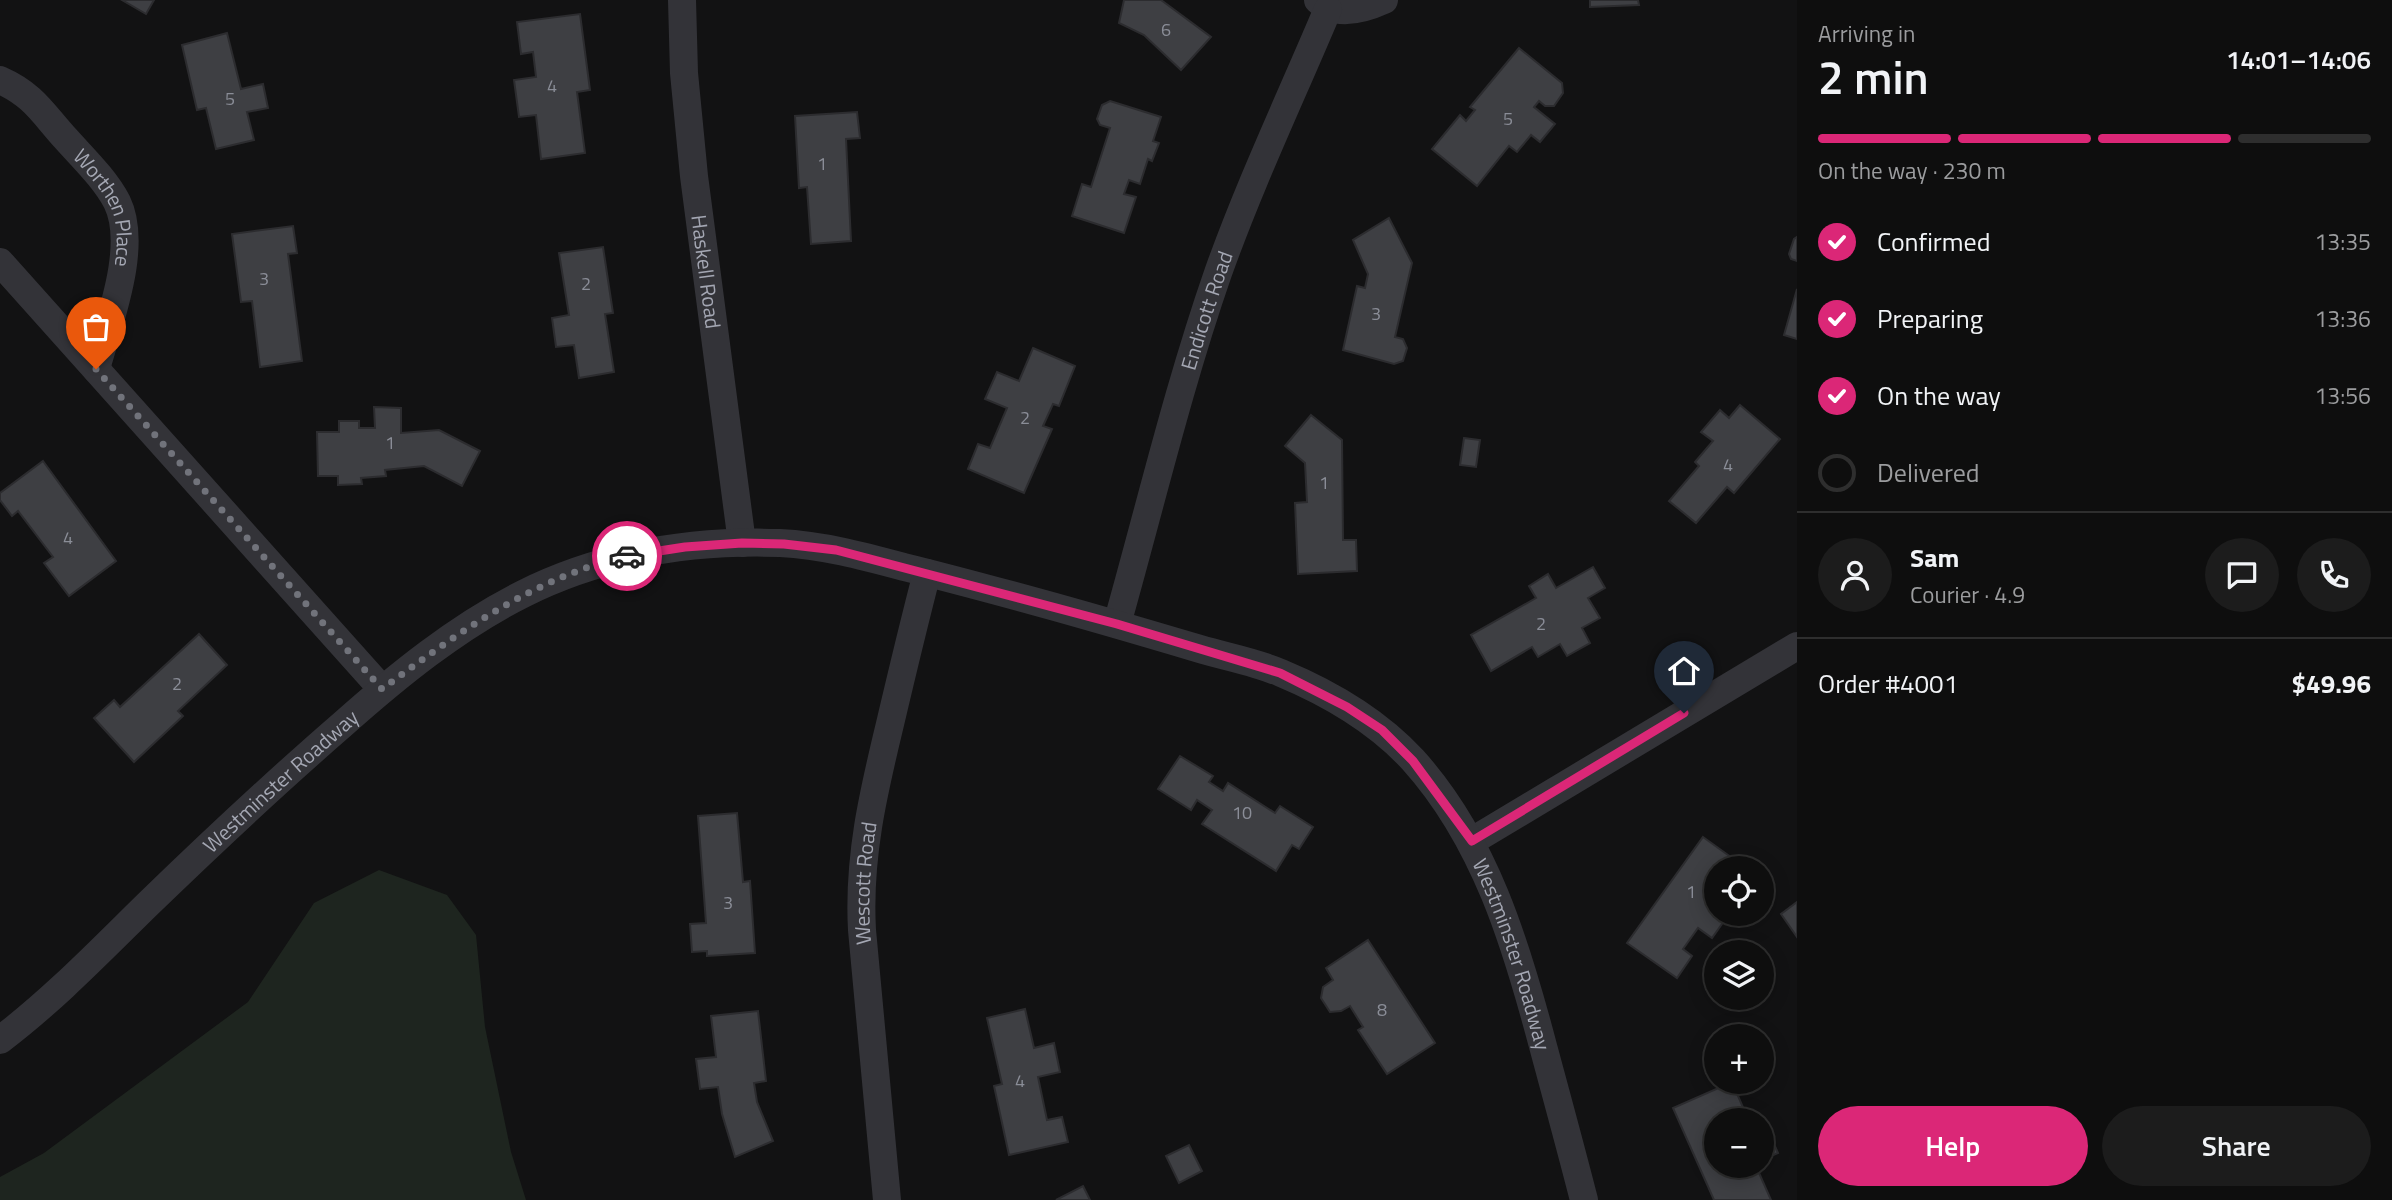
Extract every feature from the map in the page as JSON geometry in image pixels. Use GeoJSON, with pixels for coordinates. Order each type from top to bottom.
{"type":"FeatureCollection","features":[{"type":"Feature","properties":{"kind":"street","name":"Haskell Road"},"geometry":{"type":"LineString","coordinates":[[682,0],[684,73],[694,176],[742,543]]}},
{"type":"Feature","properties":{"kind":"street","name":"Endicott Road"},"geometry":{"type":"LineString","coordinates":[[1117,624],[1194,348],[1219,272],[1323,4],[1345,11],[1384,0]]}},
{"type":"Feature","properties":{"kind":"street","name":"Worthen Place"},"geometry":{"type":"LineString","coordinates":[[0,80],[28,95],[88,163],[116,201],[122,214],[125,230],[122,264],[96,369]]}},
{"type":"Feature","properties":{"kind":"street"},"geometry":{"type":"LineString","coordinates":[[0,262],[382,689]]}},
{"type":"Feature","properties":{"kind":"street","name":"Westminster Roadway"},"geometry":{"type":"LineString","coordinates":[[0,1040],[92,959],[232,823],[382,689],[495,609],[565,575],[611,559],[648,551],[742,543],[784,544],[836,550],[927,573],[1117,624],[1280,673],[1347,707],[1382,730],[1413,761],[1472,841],[1508,928],[1533,1009],[1584,1200]]}},
{"type":"Feature","properties":{"kind":"street","name":"Wescott Road"},"geometry":{"type":"LineString","coordinates":[[887,1200],[862,930],[862,857],[880,765],[927,573]]}},
{"type":"Feature","properties":{"kind":"street"},"geometry":{"type":"LineString","coordinates":[[1472,841],[1797,646]]}},
{"type":"Feature","properties":{"kind":"shaded area"},"geometry":{"type":"Polygon","coordinates":[[[379,870],[447,895],[476,935],[485,1027],[511,1152],[526,1200],[0,1200],[0,1177],[44,1153],[248,1002],[314,903],[379,870]]]}},
{"type":"Feature","properties":{"kind":"building"},"geometry":{"type":"Polygon","coordinates":[[[122,0],[154,0],[146,14],[122,0]]]}},
{"type":"Feature","properties":{"kind":"building"},"geometry":{"type":"Polygon","coordinates":[[[1124,0],[1161,0],[1211,37],[1181,70],[1144,35],[1119,23],[1124,0]]]}},
{"type":"Feature","properties":{"kind":"building"},"geometry":{"type":"Polygon","coordinates":[[[1590,0],[1638,0],[1639,5],[1590,7],[1590,0]]]}},
{"type":"Feature","properties":{"kind":"building"},"geometry":{"type":"Polygon","coordinates":[[[580,14],[590,90],[577,92],[585,153],[541,159],[536,115],[519,117],[514,80],[536,77],[533,52],[521,54],[517,22],[580,14]]]}},
{"type":"Feature","properties":{"kind":"building"},"geometry":{"type":"Polygon","coordinates":[[[227,33],[241,89],[263,84],[268,108],[247,112],[254,140],[216,149],[206,108],[197,110],[182,45],[227,33]]]}},
{"type":"Feature","properties":{"kind":"building"},"geometry":{"type":"Polygon","coordinates":[[[1519,48],[1562,83],[1563,93],[1554,106],[1545,106],[1539,101],[1534,107],[1555,124],[1540,142],[1531,135],[1517,152],[1509,146],[1477,186],[1432,149],[1460,115],[1466,121],[1475,110],[1470,107],[1519,48]]]}},
{"type":"Feature","properties":{"kind":"building"},"geometry":{"type":"Polygon","coordinates":[[[1110,101],[1161,117],[1153,141],[1159,143],[1152,161],[1148,159],[1140,184],[1129,180],[1124,194],[1136,197],[1124,233],[1072,216],[1082,184],[1091,187],[1110,128],[1100,125],[1097,119],[1102,105],[1110,101]]]}},
{"type":"Feature","properties":{"kind":"building"},"geometry":{"type":"Polygon","coordinates":[[[857,112],[860,138],[846,139],[851,241],[811,244],[807,187],[799,188],[795,116],[857,112]]]}},
{"type":"Feature","properties":{"kind":"building"},"geometry":{"type":"Polygon","coordinates":[[[1389,218],[1412,263],[1395,337],[1403,339],[1407,348],[1403,361],[1394,364],[1343,350],[1357,286],[1365,288],[1368,274],[1353,240],[1389,218]]]}},
{"type":"Feature","properties":{"kind":"building"},"geometry":{"type":"Polygon","coordinates":[[[293,226],[297,253],[288,254],[302,361],[260,367],[252,301],[241,302],[232,234],[293,226]]]}},
{"type":"Feature","properties":{"kind":"building"},"geometry":{"type":"Polygon","coordinates":[[[1797,237],[1797,261],[1791,259],[1789,254],[1797,237]]]}},
{"type":"Feature","properties":{"kind":"building"},"geometry":{"type":"Polygon","coordinates":[[[603,247],[613,313],[605,314],[614,372],[579,378],[574,345],[556,347],[552,318],[569,315],[559,253],[603,247]]]}},
{"type":"Feature","properties":{"kind":"building"},"geometry":{"type":"Polygon","coordinates":[[[1797,289],[1797,339],[1784,335],[1797,289]]]}},
{"type":"Feature","properties":{"kind":"building"},"geometry":{"type":"Polygon","coordinates":[[[1033,348],[1075,366],[1059,406],[1053,404],[1043,426],[1052,429],[1024,493],[968,469],[978,444],[990,448],[1007,408],[985,399],[997,372],[1019,381],[1033,348]]]}},
{"type":"Feature","properties":{"kind":"building"},"geometry":{"type":"Polygon","coordinates":[[[1740,405],[1780,439],[1734,493],[1727,487],[1696,523],[1669,501],[1699,466],[1695,462],[1713,441],[1701,432],[1720,410],[1729,418],[1740,405]]]}},
{"type":"Feature","properties":{"kind":"building"},"geometry":{"type":"Polygon","coordinates":[[[374,407],[401,408],[401,433],[439,430],[480,451],[462,486],[424,466],[385,470],[386,476],[361,478],[362,484],[338,485],[338,476],[318,476],[317,432],[339,432],[339,421],[359,421],[359,428],[375,428],[374,407]]]}},
{"type":"Feature","properties":{"kind":"building"},"geometry":{"type":"Polygon","coordinates":[[[1311,415],[1342,440],[1343,540],[1356,540],[1357,571],[1298,574],[1295,503],[1307,502],[1305,463],[1285,446],[1311,415]]]}},
{"type":"Feature","properties":{"kind":"building"},"geometry":{"type":"Polygon","coordinates":[[[1464,438],[1480,440],[1476,467],[1460,465],[1464,438]]]}},
{"type":"Feature","properties":{"kind":"building"},"geometry":{"type":"Polygon","coordinates":[[[43,461],[116,561],[69,596],[44,563],[53,557],[18,511],[12,516],[0,500],[0,493],[43,461]]]}},
{"type":"Feature","properties":{"kind":"building"},"geometry":{"type":"Polygon","coordinates":[[[1593,567],[1605,588],[1588,598],[1600,618],[1582,628],[1590,643],[1567,656],[1560,644],[1538,657],[1532,647],[1491,671],[1471,635],[1536,598],[1529,586],[1548,574],[1556,588],[1593,567]]]}},
{"type":"Feature","properties":{"kind":"building"},"geometry":{"type":"Polygon","coordinates":[[[199,634],[227,665],[178,711],[183,716],[134,762],[94,718],[114,700],[120,707],[199,634]]]}},
{"type":"Feature","properties":{"kind":"building"},"geometry":{"type":"Polygon","coordinates":[[[1180,756],[1213,776],[1209,782],[1223,791],[1228,783],[1275,813],[1280,806],[1313,827],[1299,849],[1292,845],[1276,871],[1202,824],[1212,810],[1197,800],[1191,810],[1158,789],[1180,756]]]}},
{"type":"Feature","properties":{"kind":"building"},"geometry":{"type":"Polygon","coordinates":[[[737,813],[743,882],[750,881],[755,953],[707,956],[707,951],[692,952],[690,924],[706,923],[698,816],[737,813]]]}},
{"type":"Feature","properties":{"kind":"building"},"geometry":{"type":"Polygon","coordinates":[[[1703,837],[1729,856],[1704,856],[1704,926],[1720,926],[1712,938],[1698,928],[1683,949],[1692,956],[1677,978],[1627,943],[1703,837]]]}},
{"type":"Feature","properties":{"kind":"building"},"geometry":{"type":"Polygon","coordinates":[[[1797,902],[1797,937],[1781,914],[1797,902]]]}},
{"type":"Feature","properties":{"kind":"building"},"geometry":{"type":"Polygon","coordinates":[[[1368,940],[1435,1043],[1387,1074],[1358,1030],[1363,1027],[1350,1006],[1341,1011],[1330,1012],[1321,998],[1323,987],[1333,980],[1326,968],[1368,940]]]}},
{"type":"Feature","properties":{"kind":"building"},"geometry":{"type":"Polygon","coordinates":[[[1025,1009],[1034,1048],[1054,1043],[1060,1072],[1038,1077],[1047,1120],[1062,1117],[1068,1142],[1009,1155],[994,1086],[1002,1084],[987,1018],[1025,1009]]]}},
{"type":"Feature","properties":{"kind":"building"},"geometry":{"type":"Polygon","coordinates":[[[758,1011],[766,1081],[754,1083],[757,1102],[773,1141],[735,1157],[722,1114],[718,1087],[700,1089],[696,1059],[716,1057],[711,1016],[758,1011]]]}},
{"type":"Feature","properties":{"kind":"building"},"geometry":{"type":"Polygon","coordinates":[[[1705,1094],[1737,1094],[1743,1108],[1704,1108],[1704,1178],[1673,1108],[1705,1094]]]}},
{"type":"Feature","properties":{"kind":"building"},"geometry":{"type":"Polygon","coordinates":[[[1189,1145],[1202,1171],[1179,1183],[1166,1156],[1189,1145]]]}},
{"type":"Feature","properties":{"kind":"building"},"geometry":{"type":"Polygon","coordinates":[[[1704,1178],[1761,1178],[1771,1200],[1714,1200],[1704,1178]]]}},
{"type":"Feature","properties":{"kind":"building"},"geometry":{"type":"Polygon","coordinates":[[[1083,1186],[1090,1200],[1056,1200],[1083,1186]]]}},
{"type":"Feature","properties":{"kind":"way so far"},"geometry":{"type":"LineString","coordinates":[[96,369],[382,689],[472,624],[518,596],[565,575],[627,556]]}},
{"type":"Feature","properties":{"kind":"route"},"geometry":{"type":"LineString","coordinates":[[627,556],[648,551],[742,543],[784,544],[836,550],[1117,624],[1280,673],[1347,707],[1382,730],[1413,761],[1472,841],[1684,713]]}}]}
